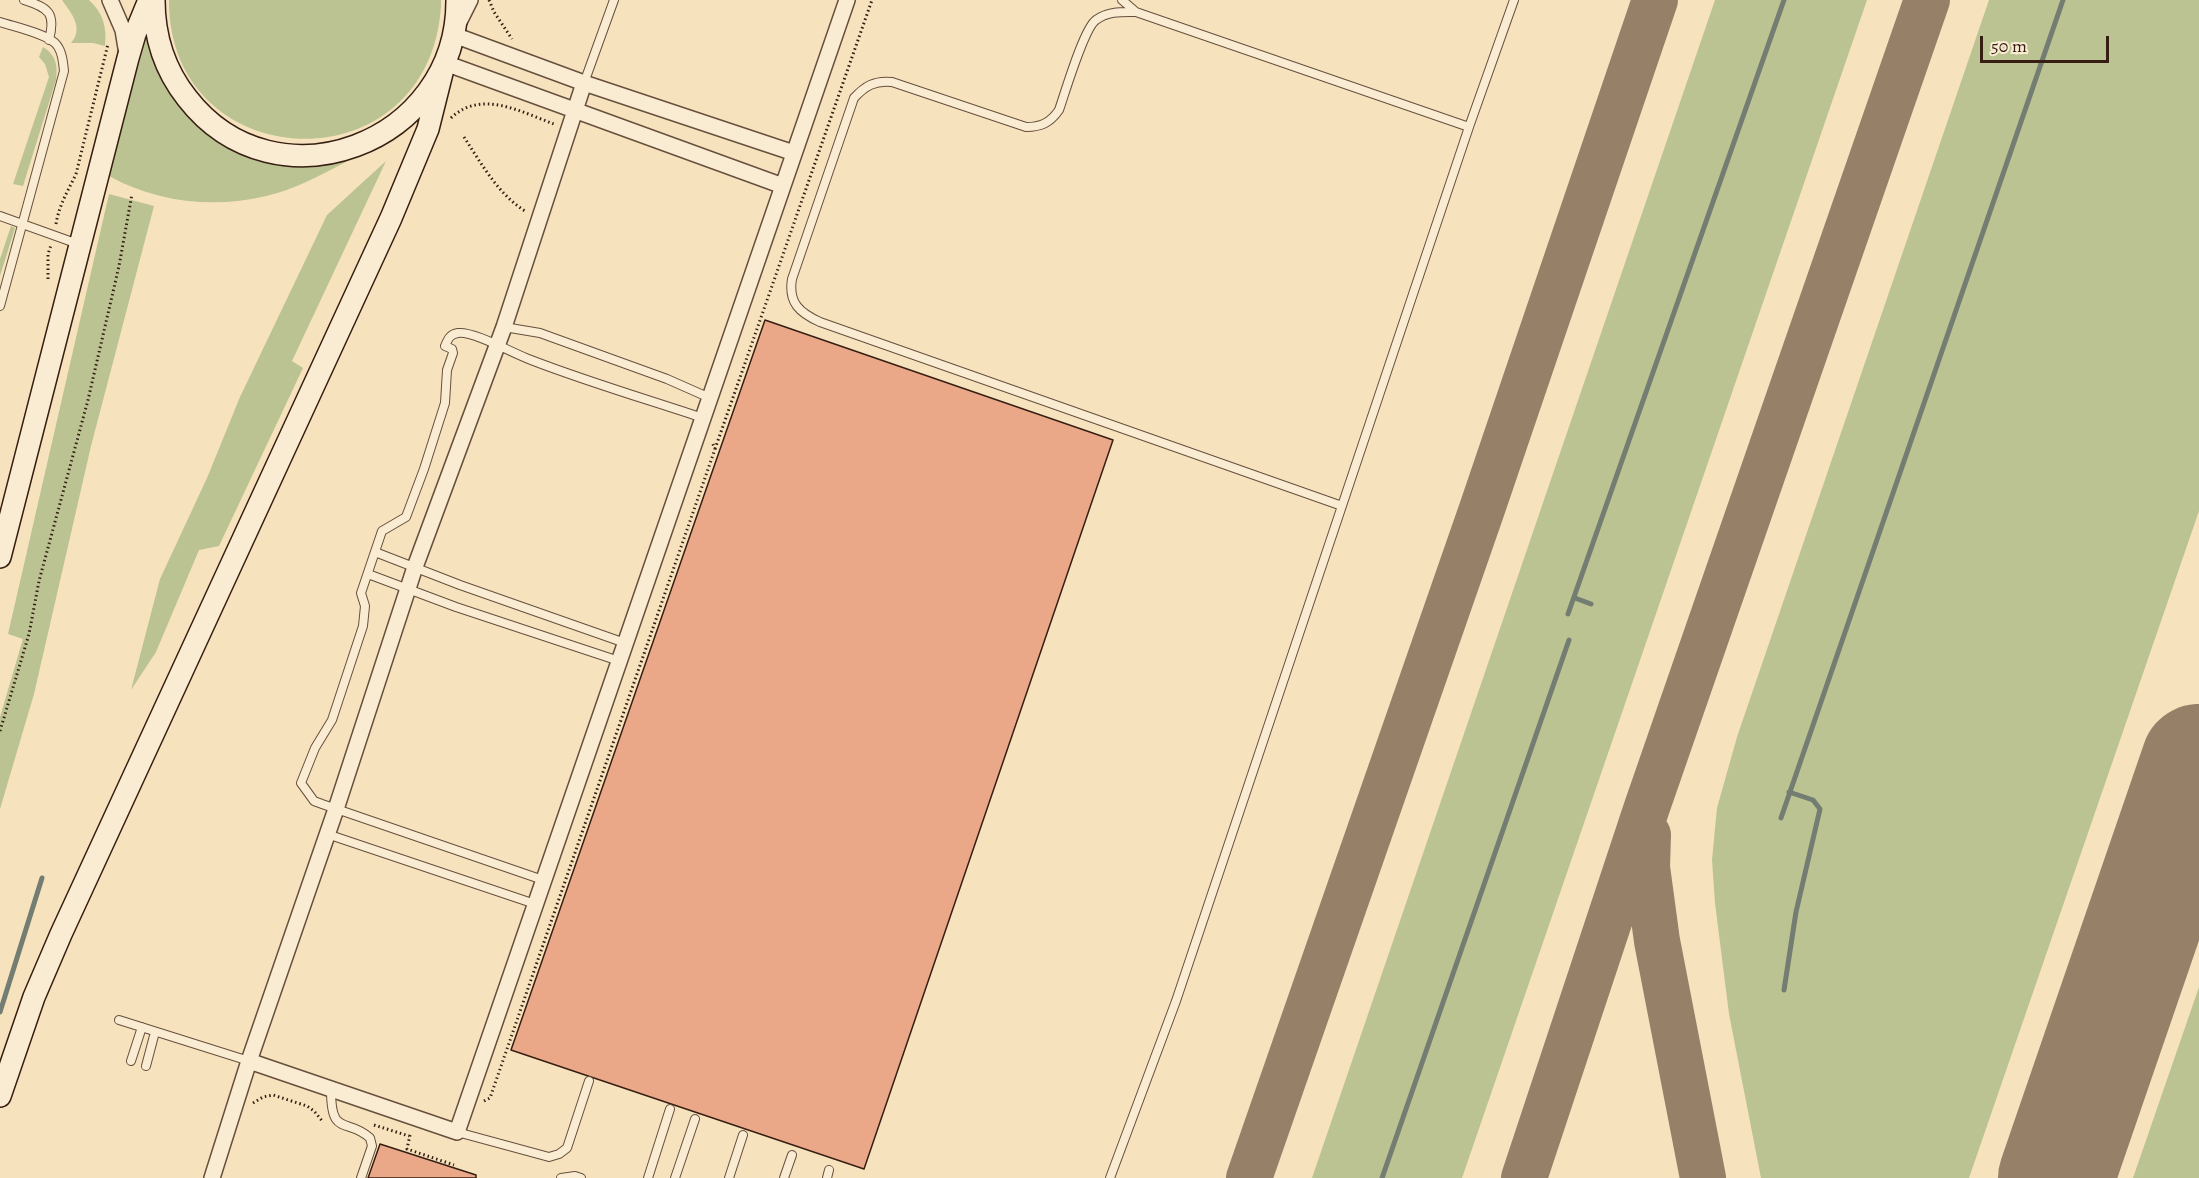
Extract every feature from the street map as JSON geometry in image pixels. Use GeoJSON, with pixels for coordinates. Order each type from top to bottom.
{"type":"FeatureCollection","features":[{"type":"Feature","properties":{"kind":"street"},"geometry":{"type":"LineString","coordinates":[[110,0],[123,30],[128,58]]}},
{"type":"Feature","properties":{"kind":"street"},"geometry":{"type":"LineString","coordinates":[[0,557],[128,58],[149,0]]}},
{"type":"Feature","properties":{"kind":"street"},"geometry":{"type":"LineString","coordinates":[[154,0],[159,42],[168,67],[181,91],[198,112],[219,129],[243,142],[269,151],[295,155],[322,154],[349,149],[374,139],[398,124],[419,104],[429,92],[445,64]]}},
{"type":"Feature","properties":{"kind":"street"},"geometry":{"type":"LineString","coordinates":[[454,34],[457,0]]}},
{"type":"Feature","properties":{"kind":"street"},"geometry":{"type":"LineString","coordinates":[[0,1096],[33,997],[61,934],[391,218],[428,129],[454,34],[470,0]]}},
{"type":"Feature","properties":{"kind":"street"},"geometry":{"type":"LineString","coordinates":[[249,1061],[457,1132],[847,0]]}},
{"type":"Feature","properties":{"kind":"street"},"geometry":{"type":"LineString","coordinates":[[454,34],[584,82],[794,153]]}},
{"type":"Feature","properties":{"kind":"street"},"geometry":{"type":"LineString","coordinates":[[445,64],[783,186]]}},
{"type":"Feature","properties":{"kind":"street"},"geometry":{"type":"LineString","coordinates":[[212,1178],[415,567],[498,346],[584,82]]}},
{"type":"Feature","properties":{"kind":"lane"},"geometry":{"type":"LineString","coordinates":[[24,0],[46,9],[51,15],[53,24],[49,40]]}},
{"type":"Feature","properties":{"kind":"lane"},"geometry":{"type":"LineString","coordinates":[[584,82],[614,0]]}},
{"type":"Feature","properties":{"kind":"lane"},"geometry":{"type":"LineString","coordinates":[[1122,0],[1136,12],[1469,127]]}},
{"type":"Feature","properties":{"kind":"lane"},"geometry":{"type":"LineString","coordinates":[[1110,1178],[1176,1001],[1469,127],[1514,0]]}},
{"type":"Feature","properties":{"kind":"lane"},"geometry":{"type":"LineString","coordinates":[[1136,12],[1114,13],[1104,16],[1091,25],[1059,110],[1053,119],[1037,127],[1026,127],[892,82],[882,81],[869,84],[861,90],[854,98],[792,279],[790,289],[794,301],[800,311],[820,322],[1342,507]]}},
{"type":"Feature","properties":{"kind":"lane"},"geometry":{"type":"LineString","coordinates":[[0,22],[56,44],[60,51],[64,71],[0,306]]}},
{"type":"Feature","properties":{"kind":"lane"},"geometry":{"type":"LineString","coordinates":[[0,216],[80,245]]}},
{"type":"Feature","properties":{"kind":"lane"},"geometry":{"type":"LineString","coordinates":[[504,327],[540,333],[667,379],[710,398]]}},
{"type":"Feature","properties":{"kind":"lane"},"geometry":{"type":"LineString","coordinates":[[543,880],[314,801],[301,783],[315,748],[332,720],[366,615],[364,598],[361,593],[382,531],[406,517],[424,469],[445,403],[447,370],[453,353],[452,349],[445,345],[450,336],[459,333],[531,360],[703,418]]}},
{"type":"Feature","properties":{"kind":"lane"},"geometry":{"type":"LineString","coordinates":[[375,552],[625,643]]}},
{"type":"Feature","properties":{"kind":"lane"},"geometry":{"type":"LineString","coordinates":[[368,574],[408,590],[619,661]]}},
{"type":"Feature","properties":{"kind":"lane"},"geometry":{"type":"LineString","coordinates":[[327,834],[535,904]]}},
{"type":"Feature","properties":{"kind":"lane"},"geometry":{"type":"LineString","coordinates":[[119,1020],[249,1061]]}},
{"type":"Feature","properties":{"kind":"lane"},"geometry":{"type":"LineString","coordinates":[[131,1061],[142,1027]]}},
{"type":"Feature","properties":{"kind":"lane"},"geometry":{"type":"LineString","coordinates":[[146,1066],[156,1032]]}},
{"type":"Feature","properties":{"kind":"lane"},"geometry":{"type":"LineString","coordinates":[[457,1132],[549,1157],[559,1154],[567,1148],[589,1081]]}},
{"type":"Feature","properties":{"kind":"lane"},"geometry":{"type":"LineString","coordinates":[[331,1090],[336,1120],[342,1126],[364,1133],[370,1138],[372,1146],[361,1178]]}},
{"type":"Feature","properties":{"kind":"lane"},"geometry":{"type":"LineString","coordinates":[[648,1178],[670,1109]]}},
{"type":"Feature","properties":{"kind":"lane"},"geometry":{"type":"LineString","coordinates":[[675,1178],[695,1119]]}},
{"type":"Feature","properties":{"kind":"lane"},"geometry":{"type":"LineString","coordinates":[[729,1178],[744,1135]]}},
{"type":"Feature","properties":{"kind":"lane"},"geometry":{"type":"LineString","coordinates":[[784,1178],[792,1155]]}},
{"type":"Feature","properties":{"kind":"lane"},"geometry":{"type":"LineString","coordinates":[[561,1178],[575,1176],[581,1178]]}},
{"type":"Feature","properties":{"kind":"path"},"geometry":{"type":"LineString","coordinates":[[489,0],[504,29],[517,42]]}},
{"type":"Feature","properties":{"kind":"path"},"geometry":{"type":"LineString","coordinates":[[490,1098],[872,0]]}},
{"type":"Feature","properties":{"kind":"path"},"geometry":{"type":"LineString","coordinates":[[48,279],[48,254],[58,210],[75,174],[110,37]]}},
{"type":"Feature","properties":{"kind":"path"},"geometry":{"type":"LineString","coordinates":[[847,45],[856,48]]}},
{"type":"Feature","properties":{"kind":"path"},"geometry":{"type":"LineString","coordinates":[[448,121],[454,115],[473,105],[494,103],[568,129]]}},
{"type":"Feature","properties":{"kind":"path"},"geometry":{"type":"LineString","coordinates":[[464,137],[493,180],[517,206],[539,221]]}},
{"type":"Feature","properties":{"kind":"path"},"geometry":{"type":"LineString","coordinates":[[0,731],[29,634],[39,580],[88,400],[119,266],[132,194]]}},
{"type":"Feature","properties":{"kind":"path"},"geometry":{"type":"LineString","coordinates":[[713,432],[712,443],[715,449]]}},
{"type":"Feature","properties":{"kind":"path"},"geometry":{"type":"LineString","coordinates":[[250,1108],[257,1100],[273,1095],[307,1106],[334,1132],[338,1133],[342,1126]]}},
{"type":"Feature","properties":{"kind":"path"},"geometry":{"type":"LineString","coordinates":[[410,1136],[406,1147],[409,1150],[454,1165]]}},
{"type":"Feature","properties":{"kind":"green space"},"geometry":{"type":"Polygon","coordinates":[[[62,0],[89,0],[94,5],[103,21],[105,46],[93,43],[71,43],[77,26],[62,0]]]}},
{"type":"Feature","properties":{"kind":"green space"},"geometry":{"type":"Polygon","coordinates":[[[169,0],[441,0],[441,6],[426,66],[393,108],[349,132],[300,139],[251,129],[209,102],[180,59],[169,0]]]}},
{"type":"Feature","properties":{"kind":"green space"},"geometry":{"type":"Polygon","coordinates":[[[1715,0],[1867,0],[1462,1178],[1312,1178],[1715,0]]]}},
{"type":"Feature","properties":{"kind":"green space"},"geometry":{"type":"Polygon","coordinates":[[[1989,0],[2199,0],[2199,511],[1969,1178],[1761,1178],[1729,1014],[1715,903],[1712,860],[1717,808],[1737,737],[1989,0]]]}},
{"type":"Feature","properties":{"kind":"green space"},"geometry":{"type":"Polygon","coordinates":[[[145,32],[163,80],[182,109],[200,128],[221,142],[268,161],[320,165],[346,162],[287,190],[246,200],[226,202],[186,201],[166,197],[127,185],[109,176],[145,32]]]}},
{"type":"Feature","properties":{"kind":"green space"},"geometry":{"type":"Polygon","coordinates":[[[43,47],[51,53],[55,61],[56,80],[23,186],[13,184],[49,77],[45,64],[39,57],[43,47]]]}},
{"type":"Feature","properties":{"kind":"green space"},"geometry":{"type":"Polygon","coordinates":[[[386,161],[292,361],[303,368],[219,546],[199,550],[156,652],[131,690],[160,579],[207,478],[240,397],[327,215],[386,161]]]}},
{"type":"Feature","properties":{"kind":"green space"},"geometry":{"type":"Polygon","coordinates":[[[109,194],[154,206],[91,446],[34,694],[0,809],[0,717],[23,639],[8,634],[109,194]]]}},
{"type":"Feature","properties":{"kind":"green space"},"geometry":{"type":"Polygon","coordinates":[[[11,226],[15,228],[0,276],[0,259],[11,226]]]}},
{"type":"Feature","properties":{"kind":"green space"},"geometry":{"type":"Polygon","coordinates":[[[2199,987],[2199,1178],[2133,1178],[2199,987]]]}},
{"type":"Feature","properties":{"kind":"building"},"geometry":{"type":"Polygon","coordinates":[[[765,320],[1113,440],[864,1169],[511,1050],[765,320]]]}},
{"type":"Feature","properties":{"kind":"building"},"geometry":{"type":"Polygon","coordinates":[[[380,1144],[476,1175],[476,1178],[368,1178],[380,1144]]]}},
{"type":"Feature","properties":{"kind":"waterway"},"geometry":{"type":"LineString","coordinates":[[1568,614],[1784,0]]}},
{"type":"Feature","properties":{"kind":"waterway"},"geometry":{"type":"LineString","coordinates":[[1781,818],[2063,0]]}},
{"type":"Feature","properties":{"kind":"waterway"},"geometry":{"type":"LineString","coordinates":[[1575,598],[1591,604]]}},
{"type":"Feature","properties":{"kind":"waterway"},"geometry":{"type":"LineString","coordinates":[[1382,1178],[1569,640]]}},
{"type":"Feature","properties":{"kind":"waterway"},"geometry":{"type":"LineString","coordinates":[[1784,990],[1796,912],[1820,809],[1813,800],[1789,792]]}},
{"type":"Feature","properties":{"kind":"waterway"},"geometry":{"type":"LineString","coordinates":[[0,1012],[42,878]]}},
{"type":"Feature","properties":{"kind":"taxiway"},"geometry":{"type":"LineString","coordinates":[[1249,1178],[1482,509],[1655,0]]}},
{"type":"Feature","properties":{"kind":"taxiway"},"geometry":{"type":"LineString","coordinates":[[1524,1178],[1647,807],[1927,0]]}},
{"type":"Feature","properties":{"kind":"taxiway"},"geometry":{"type":"LineString","coordinates":[[1648,835],[1647,867],[1657,941],[1703,1178]]}},
{"type":"Feature","properties":{"kind":"runway"},"geometry":{"type":"LineString","coordinates":[[2056,1178],[2199,762]]}}]}
